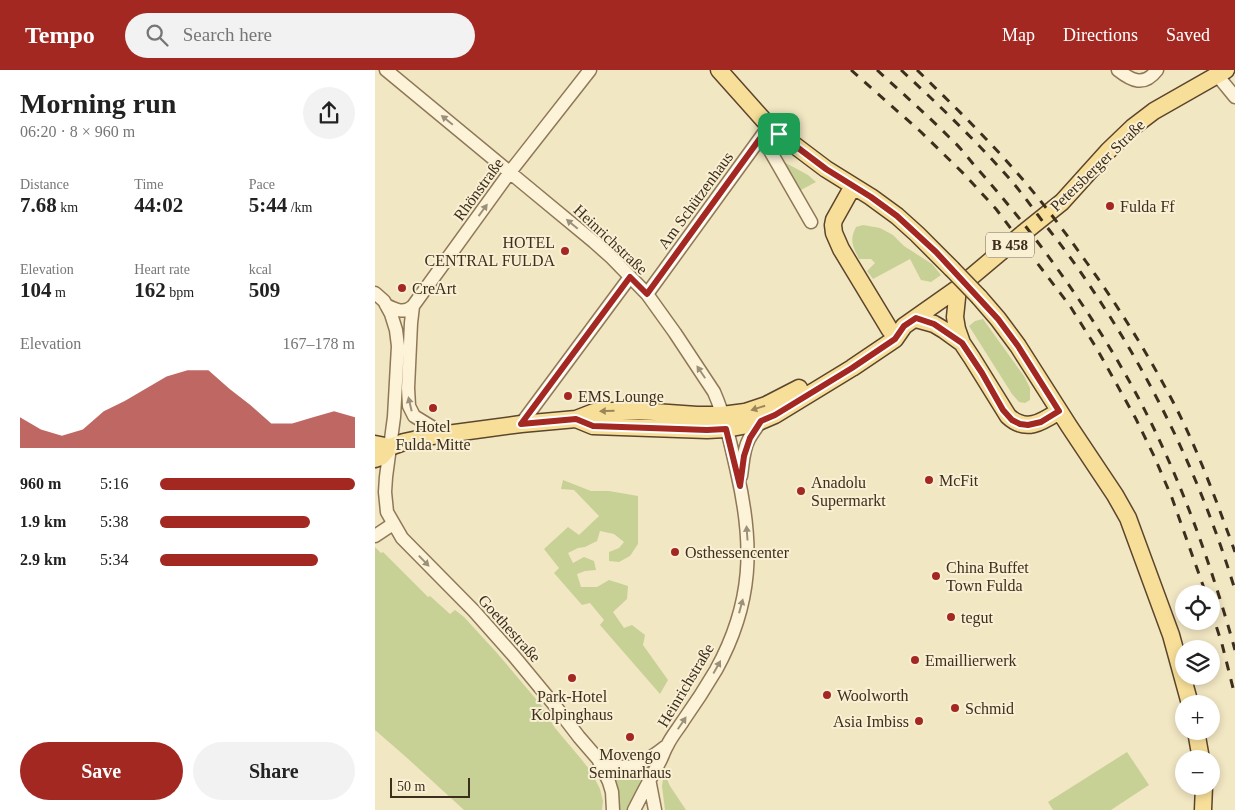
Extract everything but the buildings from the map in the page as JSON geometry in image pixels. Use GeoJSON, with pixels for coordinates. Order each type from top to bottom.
{"type":"FeatureCollection","features":[{"type":"Feature","properties":{"kind":"main road"},"geometry":{"type":"LineString","coordinates":[[719,70],[749,105],[765,132],[871,197],[897,216],[952,269],[998,319],[1018,346],[1128,518],[1171,635],[1188,695]]}},
{"type":"Feature","properties":{"kind":"main road","name":"Petersberger Straße"},"geometry":{"type":"LineString","coordinates":[[383,445],[521,424],[576,419],[593,426],[707,430],[745,412],[778,400],[903,325],[958,288],[1062,202],[1116,143],[1138,123],[1166,103],[1221,72]]}},
{"type":"Feature","properties":{"kind":"main road"},"geometry":{"type":"LineString","coordinates":[[853,186],[835,216],[833,225],[834,233],[843,253],[903,325],[934,324],[962,343]]}},
{"type":"Feature","properties":{"kind":"main road"},"geometry":{"type":"LineString","coordinates":[[958,288],[955,317],[962,343],[1003,410],[1012,420],[1028,425],[1041,422],[1059,411]]}},
{"type":"Feature","properties":{"kind":"main road","name":"Petersberger Straße"},"geometry":{"type":"LineString","coordinates":[[724,422],[738,428],[775,415],[856,366],[895,339],[903,325]]}},
{"type":"Feature","properties":{"kind":"main road","name":"B 458"},"geometry":{"type":"LineString","coordinates":[[375,459],[381,457],[383,445]]}},
{"type":"Feature","properties":{"kind":"main road"},"geometry":{"type":"LineString","coordinates":[[1203,810],[1204,795]]}},
{"type":"Feature","properties":{"kind":"street"},"geometry":{"type":"LineString","coordinates":[[375,75],[379,70]]}},
{"type":"Feature","properties":{"kind":"street","name":"Heinrichstraße"},"geometry":{"type":"LineString","coordinates":[[386,70],[594,242],[630,277],[647,294],[675,333],[714,392],[719,403],[740,486],[745,514],[748,551],[747,580],[740,612],[724,653],[715,671],[667,745],[634,810]]}},
{"type":"Feature","properties":{"kind":"street","name":"Rhönstraße"},"geometry":{"type":"LineString","coordinates":[[413,306],[510,172],[590,70]]}},
{"type":"Feature","properties":{"kind":"street"},"geometry":{"type":"LineString","coordinates":[[1122,74],[1141,81],[1153,75],[1157,70]]}},
{"type":"Feature","properties":{"kind":"street"},"geometry":{"type":"LineString","coordinates":[[1221,72],[1235,97]]}},
{"type":"Feature","properties":{"kind":"street"},"geometry":{"type":"LineString","coordinates":[[765,132],[765,142],[811,222]]}},
{"type":"Feature","properties":{"kind":"street","name":"Am Schützenhaus"},"geometry":{"type":"LineString","coordinates":[[647,294],[765,132]]}},
{"type":"Feature","properties":{"kind":"street"},"geometry":{"type":"LineString","coordinates":[[521,424],[630,277]]}},
{"type":"Feature","properties":{"kind":"street","name":"Goethestraße"},"geometry":{"type":"LineString","coordinates":[[375,293],[386,305],[395,322],[398,346],[394,417],[383,445],[387,512],[402,538],[474,611],[551,700],[579,738],[598,759],[612,792],[613,810]]}},
{"type":"Feature","properties":{"kind":"street"},"geometry":{"type":"LineString","coordinates":[[386,305],[403,311],[413,306]]}},
{"type":"Feature","properties":{"kind":"street"},"geometry":{"type":"LineString","coordinates":[[413,306],[408,388],[409,406],[414,416],[445,435]]}},
{"type":"Feature","properties":{"kind":"street","name":"Heinrichstraße"},"geometry":{"type":"LineString","coordinates":[[740,486],[747,445],[761,421]]}},
{"type":"Feature","properties":{"kind":"street","name":"Goethestraße"},"geometry":{"type":"LineString","coordinates":[[375,505],[393,524]]}},
{"type":"Feature","properties":{"kind":"street"},"geometry":{"type":"LineString","coordinates":[[375,536],[393,524]]}},
{"type":"Feature","properties":{"kind":"street"},"geometry":{"type":"LineString","coordinates":[[598,759],[606,764],[633,767],[653,757],[667,745]]}},
{"type":"Feature","properties":{"kind":"street"},"geometry":{"type":"LineString","coordinates":[[649,779],[655,810]]}},
{"type":"Feature","properties":{"kind":"green space"},"geometry":{"type":"Polygon","coordinates":[[[784,162],[808,175],[816,182],[799,191],[784,162]]]}},
{"type":"Feature","properties":{"kind":"green space"},"geometry":{"type":"Polygon","coordinates":[[[863,225],[880,228],[893,235],[904,246],[932,264],[941,275],[931,282],[921,280],[910,259],[873,279],[867,271],[875,263],[871,259],[859,259],[853,243],[856,227],[863,225]]]}},
{"type":"Feature","properties":{"kind":"green space"},"geometry":{"type":"Polygon","coordinates":[[[983,319],[1024,376],[1030,388],[1030,400],[1025,403],[1019,402],[1012,394],[969,326],[975,321],[983,319]]]}},
{"type":"Feature","properties":{"kind":"green space"},"geometry":{"type":"Polygon","coordinates":[[[563,480],[591,491],[609,491],[638,496],[638,544],[630,556],[619,562],[609,561],[609,552],[619,548],[624,542],[614,534],[600,531],[597,541],[568,553],[573,563],[584,557],[594,561],[596,570],[577,574],[581,587],[597,587],[609,580],[628,586],[627,599],[613,612],[624,628],[632,625],[645,635],[643,645],[668,680],[660,694],[600,625],[604,620],[590,603],[582,605],[554,573],[559,568],[544,549],[568,527],[579,535],[599,516],[574,490],[561,489],[563,480]]]}},
{"type":"Feature","properties":{"kind":"green space"},"geometry":{"type":"Polygon","coordinates":[[[375,547],[381,553],[383,552],[428,597],[430,596],[450,614],[455,610],[464,617],[497,653],[541,705],[555,728],[592,773],[600,789],[603,801],[602,810],[464,810],[375,730],[375,547]]]}},
{"type":"Feature","properties":{"kind":"green space"},"geometry":{"type":"Polygon","coordinates":[[[1127,752],[1149,785],[1111,810],[1053,810],[1048,802],[1127,752]]]}},
{"type":"Feature","properties":{"kind":"green space"},"geometry":{"type":"Polygon","coordinates":[[[612,771],[624,773],[637,771],[642,777],[627,810],[619,810],[619,795],[612,771]]]}},
{"type":"Feature","properties":{"kind":"green space"},"geometry":{"type":"Polygon","coordinates":[[[664,773],[686,810],[665,810],[662,786],[664,773]]]}},
{"type":"Feature","properties":{"kind":"railway"},"geometry":{"type":"LineString","coordinates":[[851,70],[921,132],[965,175],[996,209],[1070,306],[1097,349],[1136,419],[1154,456],[1172,498],[1203,585]]}},
{"type":"Feature","properties":{"kind":"railway"},"geometry":{"type":"LineString","coordinates":[[877,70],[956,143],[1023,223],[1085,308],[1139,399],[1182,491],[1216,586],[1235,650]]}},
{"type":"Feature","properties":{"kind":"railway"},"geometry":{"type":"LineString","coordinates":[[901,70],[1014,183],[1073,261],[1107,312],[1146,378],[1180,446],[1210,517],[1235,590]]}},
{"type":"Feature","properties":{"kind":"railway"},"geometry":{"type":"LineString","coordinates":[[917,70],[986,138],[1025,182],[1110,296],[1152,363],[1171,398],[1206,474],[1235,552]]}},
{"type":"Feature","properties":{"kind":"railway"},"geometry":{"type":"LineString","coordinates":[[1217,630],[1235,696]]}},
{"type":"Feature","properties":{"kind":"place","name":"Fulda Ff"},"geometry":{"type":"Point","coordinates":[1110,206]}},
{"type":"Feature","properties":{"kind":"place","name":"HOTEL CENTRAL FULDA"},"geometry":{"type":"Point","coordinates":[565,251]}},
{"type":"Feature","properties":{"kind":"place","name":"CreArt"},"geometry":{"type":"Point","coordinates":[402,288]}},
{"type":"Feature","properties":{"kind":"place","name":"EMS Lounge"},"geometry":{"type":"Point","coordinates":[568,396]}},
{"type":"Feature","properties":{"kind":"place","name":"Hotel Fulda Mitte"},"geometry":{"type":"Point","coordinates":[433,408]}},
{"type":"Feature","properties":{"kind":"place","name":"McFit"},"geometry":{"type":"Point","coordinates":[929,480]}},
{"type":"Feature","properties":{"kind":"place","name":"Anadolu Supermarkt"},"geometry":{"type":"Point","coordinates":[801,491]}},
{"type":"Feature","properties":{"kind":"place","name":"Osthessencenter"},"geometry":{"type":"Point","coordinates":[675,552]}},
{"type":"Feature","properties":{"kind":"place","name":"China Buffet Town Fulda"},"geometry":{"type":"Point","coordinates":[936,576]}},
{"type":"Feature","properties":{"kind":"place","name":"tegut"},"geometry":{"type":"Point","coordinates":[951,617]}},
{"type":"Feature","properties":{"kind":"place","name":"Emaillierwerk"},"geometry":{"type":"Point","coordinates":[915,660]}},
{"type":"Feature","properties":{"kind":"place","name":"Park-Hotel Kolpinghaus"},"geometry":{"type":"Point","coordinates":[572,678]}},
{"type":"Feature","properties":{"kind":"place","name":"Woolworth"},"geometry":{"type":"Point","coordinates":[827,695]}},
{"type":"Feature","properties":{"kind":"place","name":"Schmid"},"geometry":{"type":"Point","coordinates":[955,708]}},
{"type":"Feature","properties":{"kind":"place","name":"Asia Imbiss"},"geometry":{"type":"Point","coordinates":[919,721]}},
{"type":"Feature","properties":{"kind":"place","name":"Movengo Seminarhaus"},"geometry":{"type":"Point","coordinates":[630,737]}},
{"type":"Feature","properties":{"kind":"route"},"geometry":{"type":"LineString","coordinates":[[769,126],[779,134],[826,169],[897,216],[936,252],[998,319],[1018,346],[1059,411],[1035,424],[1020,424],[1012,420],[1003,410],[962,343],[934,324],[916,318],[904,326],[895,339],[856,366],[775,415],[761,421],[747,445],[740,486],[726,429],[593,426],[576,419],[521,424],[630,277],[647,294],[769,126]]}}]}
